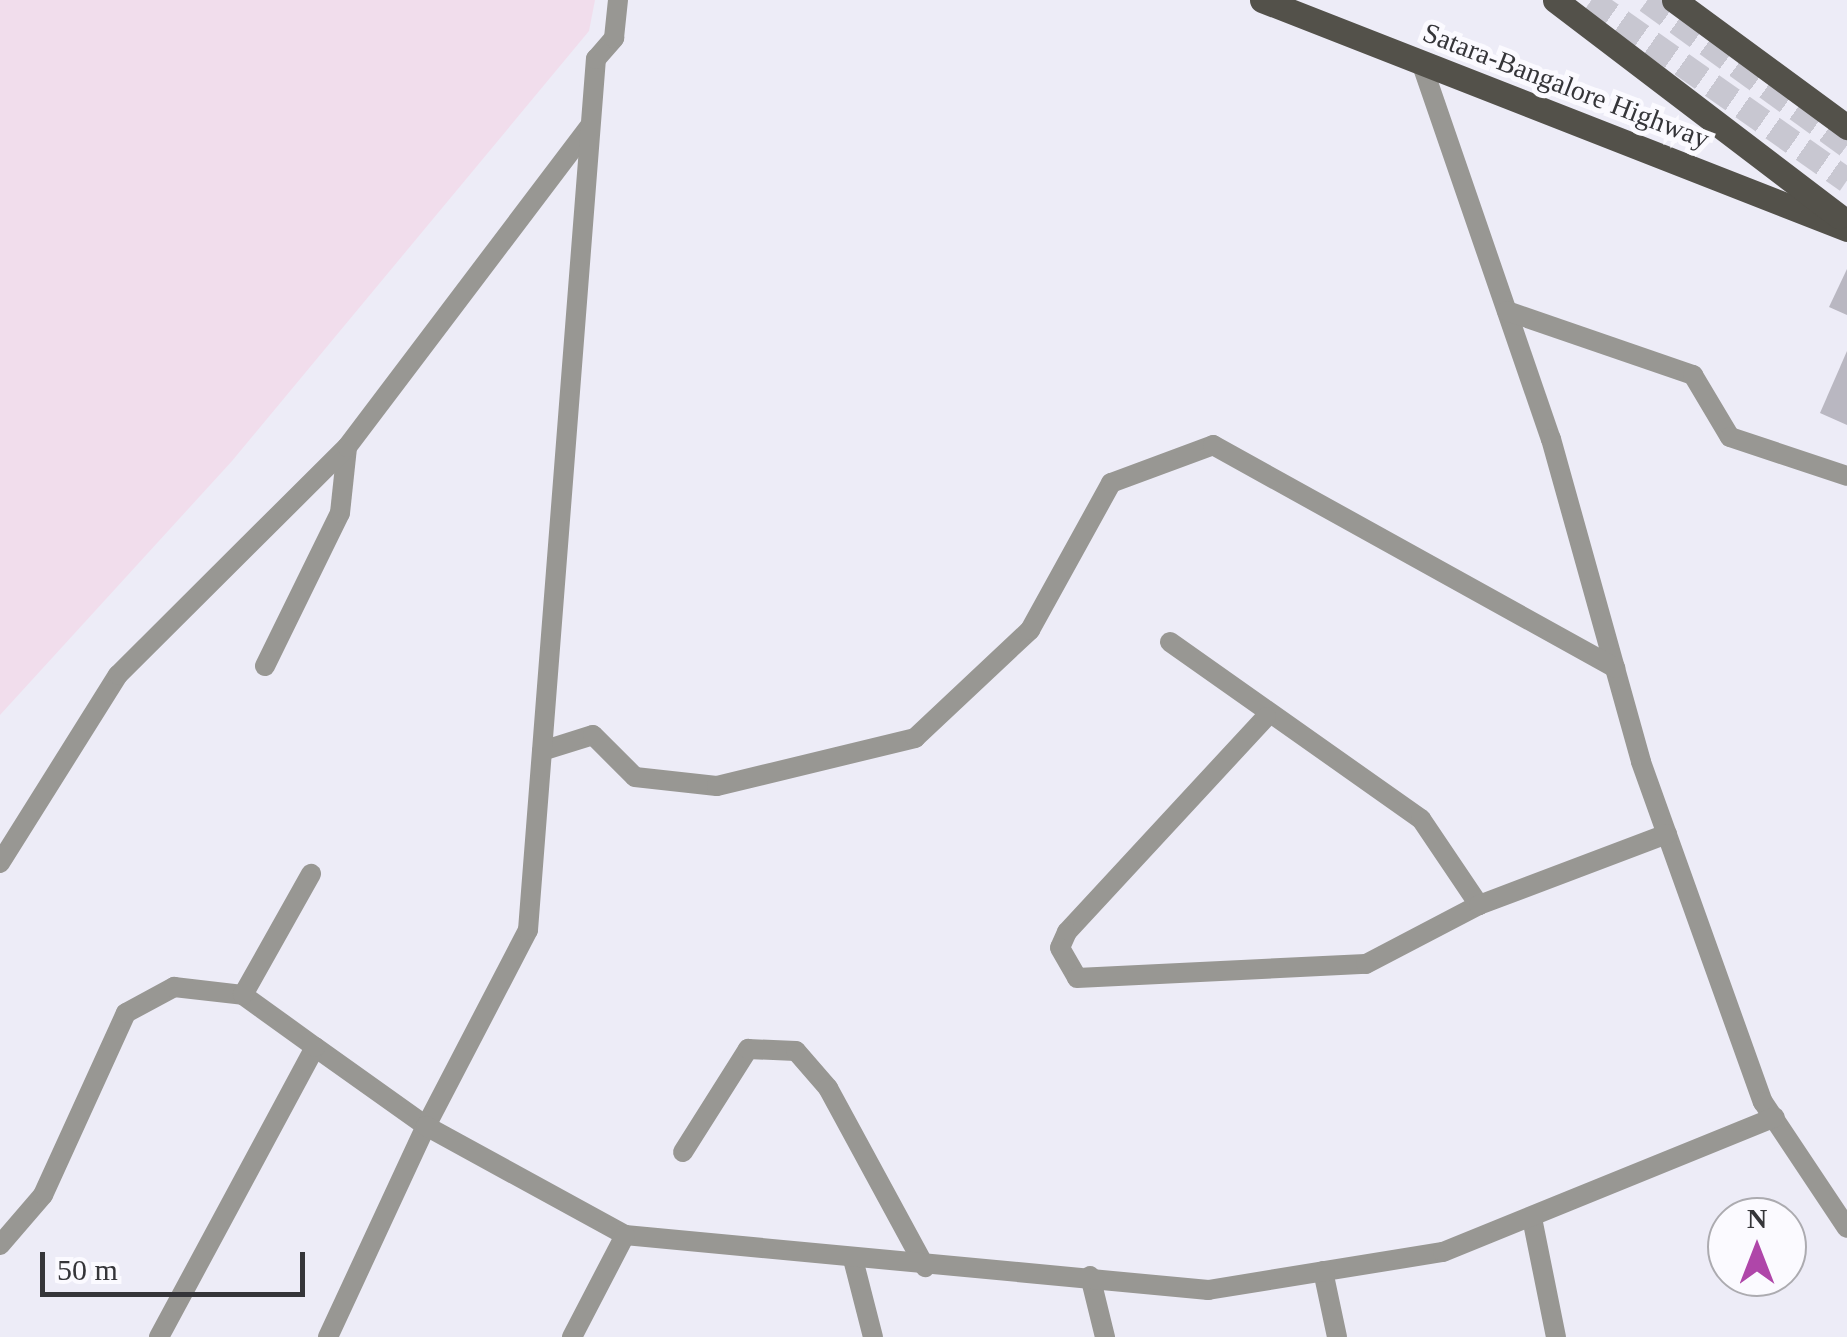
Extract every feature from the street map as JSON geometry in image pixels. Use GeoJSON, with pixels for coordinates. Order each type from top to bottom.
{"type":"FeatureCollection","features":[{"type":"Feature","properties":{"kind":"main road","name":"Satara-Bangalore Highway"},"geometry":{"type":"LineString","coordinates":[[1262,0],[1847,226]]}},
{"type":"Feature","properties":{"kind":"main road","name":"Satara-Bangalore Highway"},"geometry":{"type":"LineString","coordinates":[[1555,0],[1847,226]]}},
{"type":"Feature","properties":{"kind":"main road"},"geometry":{"type":"LineString","coordinates":[[1674,0],[1847,126]]}},
{"type":"Feature","properties":{"kind":"street"},"geometry":{"type":"LineString","coordinates":[[328,1337],[426,1126],[528,930],[596,60],[614,38],[618,0]]}},
{"type":"Feature","properties":{"kind":"street"},"geometry":{"type":"LineString","coordinates":[[1422,62],[1507,311],[1667,834],[1775,1117],[1847,1228]]}},
{"type":"Feature","properties":{"kind":"street"},"geometry":{"type":"LineString","coordinates":[[0,863],[118,675],[346,447],[590,125]]}},
{"type":"Feature","properties":{"kind":"street"},"geometry":{"type":"LineString","coordinates":[[1507,311],[1693,375],[1730,437],[1847,476]]}},
{"type":"Feature","properties":{"kind":"street"},"geometry":{"type":"LineString","coordinates":[[542,751],[593,735],[635,776],[717,786],[915,738],[1030,630],[1111,484],[1213,445],[1615,668]]}},
{"type":"Feature","properties":{"kind":"street"},"geometry":{"type":"LineString","coordinates":[[265,666],[340,513],[346,447]]}},
{"type":"Feature","properties":{"kind":"street"},"geometry":{"type":"LineString","coordinates":[[1170,642],[1266,717],[1421,819],[1479,905]]}},
{"type":"Feature","properties":{"kind":"street"},"geometry":{"type":"LineString","coordinates":[[1266,717],[1067,932],[1060,948],[1076,978],[1366,964],[1479,905],[1667,834]]}},
{"type":"Feature","properties":{"kind":"street"},"geometry":{"type":"LineString","coordinates":[[243,995],[311,874]]}},
{"type":"Feature","properties":{"kind":"street"},"geometry":{"type":"LineString","coordinates":[[0,1245],[43,1195],[126,1013],[174,987],[243,995],[426,1126],[625,1235],[854,1263],[1090,1276],[1208,1290],[1443,1252],[1775,1117]]}},
{"type":"Feature","properties":{"kind":"street"},"geometry":{"type":"LineString","coordinates":[[159,1337],[315,1047]]}},
{"type":"Feature","properties":{"kind":"street"},"geometry":{"type":"LineString","coordinates":[[683,1152],[748,1049],[796,1051],[828,1088],[925,1267]]}},
{"type":"Feature","properties":{"kind":"street"},"geometry":{"type":"LineString","coordinates":[[1532,1218],[1556,1337]]}},
{"type":"Feature","properties":{"kind":"street"},"geometry":{"type":"LineString","coordinates":[[572,1337],[625,1235]]}},
{"type":"Feature","properties":{"kind":"street"},"geometry":{"type":"LineString","coordinates":[[854,1263],[872,1337]]}},
{"type":"Feature","properties":{"kind":"street"},"geometry":{"type":"LineString","coordinates":[[1323,1271],[1337,1337]]}},
{"type":"Feature","properties":{"kind":"street"},"geometry":{"type":"LineString","coordinates":[[1090,1276],[1105,1337]]}},
{"type":"Feature","properties":{"kind":"shaded area"},"geometry":{"type":"Polygon","coordinates":[[[0,0],[595,0],[589,31],[232,461],[0,715],[0,0]]]}},
{"type":"Feature","properties":{"kind":"building"},"geometry":{"type":"Polygon","coordinates":[[[1847,269],[1847,315],[1829,307],[1847,269]]]}},
{"type":"Feature","properties":{"kind":"building"},"geometry":{"type":"Polygon","coordinates":[[[1847,351],[1847,425],[1820,413],[1847,351]]]}},
{"type":"Feature","properties":{"kind":"tunnel"},"geometry":{"type":"LineString","coordinates":[[1591,0],[1847,180]]}},
{"type":"Feature","properties":{"kind":"tunnel"},"geometry":{"type":"LineString","coordinates":[[1647,0],[1847,145]]}}]}
